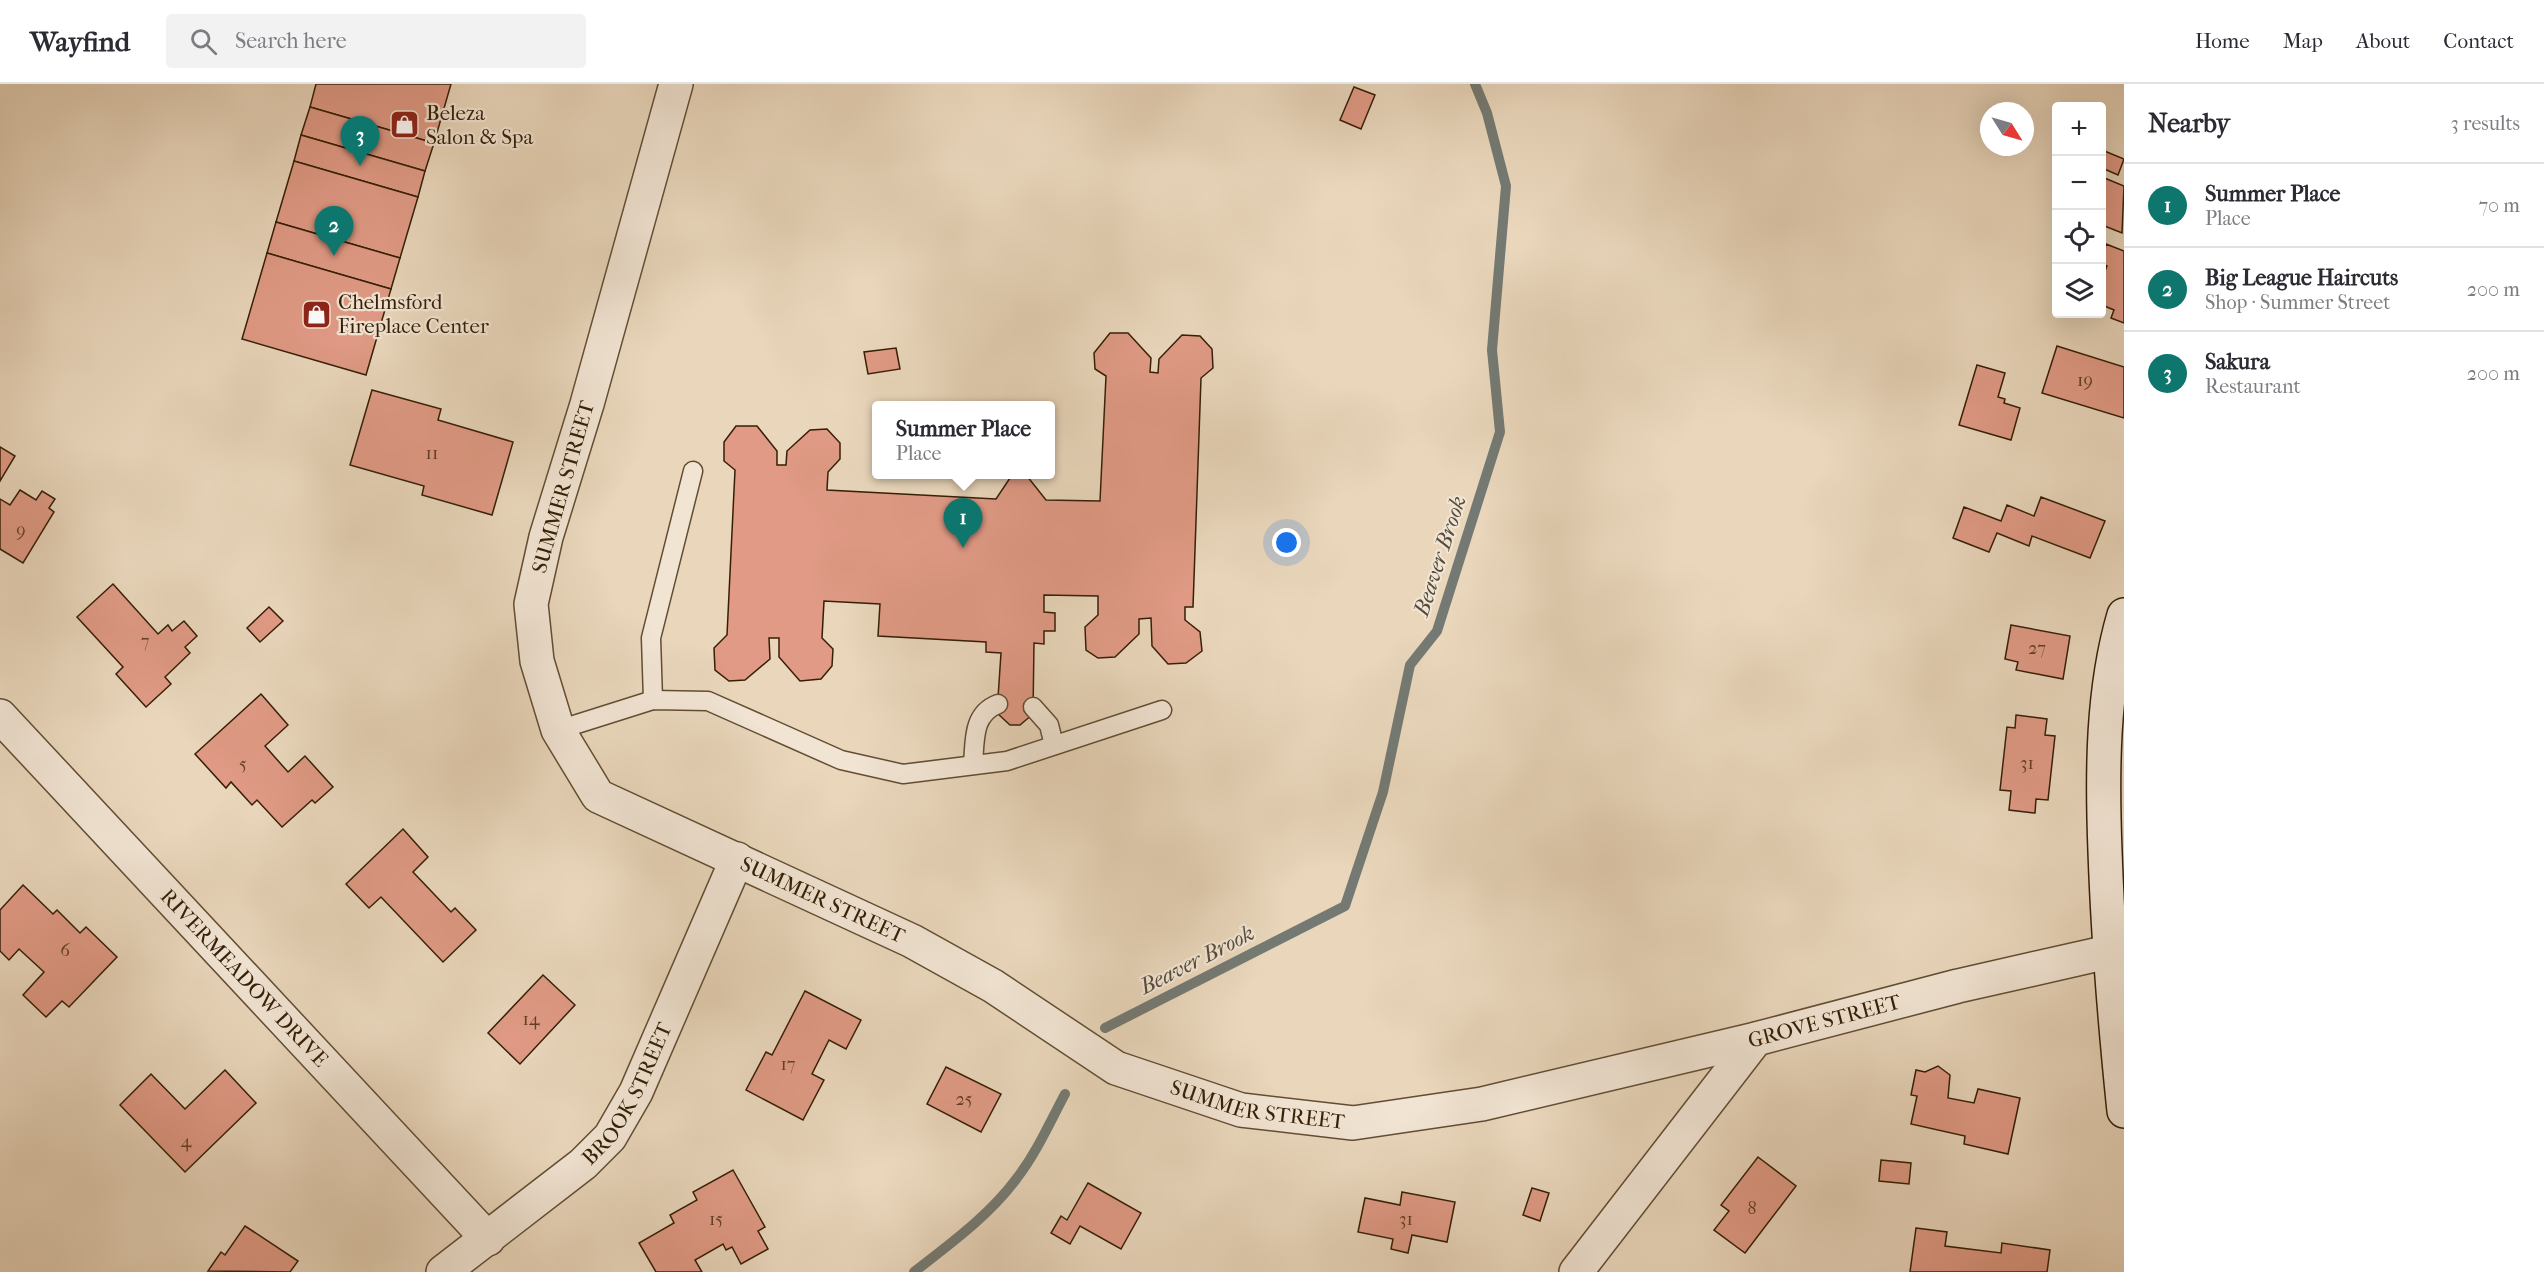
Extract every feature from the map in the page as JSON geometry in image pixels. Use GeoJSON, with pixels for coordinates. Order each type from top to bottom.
{"type":"FeatureCollection","features":[{"type":"Feature","properties":{"kind":"street","name":"SUMMER STREET"},"geometry":{"type":"LineString","coordinates":[[676,84],[546,537],[531,604],[537,661],[558,730],[598,796],[912,941],[993,986],[1116,1068],[1241,1110],[1353,1123],[1482,1104],[1756,1039]]}},
{"type":"Feature","properties":{"kind":"street"},"geometry":{"type":"LineString","coordinates":[[2124,615],[2115,644],[2102,771],[2108,952],[2124,1111]]}},
{"type":"Feature","properties":{"kind":"street","name":"RIVERMEADOW DRIVE"},"geometry":{"type":"LineString","coordinates":[[0,716],[488,1239]]}},
{"type":"Feature","properties":{"kind":"street","name":"BROOK STREET"},"geometry":{"type":"LineString","coordinates":[[443,1272],[583,1164],[610,1137],[636,1092],[737,859]]}},
{"type":"Feature","properties":{"kind":"street","name":"GROVE STREET"},"geometry":{"type":"LineString","coordinates":[[1576,1272],[1756,1039],[1958,986],[2108,952]]}},
{"type":"Feature","properties":{"kind":"lane"},"geometry":{"type":"LineString","coordinates":[[653,700],[651,638],[693,471]]}},
{"type":"Feature","properties":{"kind":"lane"},"geometry":{"type":"LineString","coordinates":[[558,730],[653,700],[708,701],[841,760],[903,774],[1006,761],[1162,710]]}},
{"type":"Feature","properties":{"kind":"lane"},"geometry":{"type":"LineString","coordinates":[[973,765],[977,722],[988,708],[998,704]]}},
{"type":"Feature","properties":{"kind":"lane"},"geometry":{"type":"LineString","coordinates":[[1033,707],[1049,725],[1054,745]]}},
{"type":"Feature","properties":{"kind":"building","name":"Beleza Salon & Spa"},"geometry":{"type":"Polygon","coordinates":[[[316,84],[451,84],[434,143],[310,107],[316,84]]]}},
{"type":"Feature","properties":{"kind":"building"},"geometry":{"type":"Polygon","coordinates":[[[1354,87],[1375,95],[1361,129],[1340,120],[1354,87]]]}},
{"type":"Feature","properties":{"kind":"building"},"geometry":{"type":"Polygon","coordinates":[[[310,107],[434,143],[425,171],[301,135],[310,107]]]}},
{"type":"Feature","properties":{"kind":"building"},"geometry":{"type":"Polygon","coordinates":[[[301,135],[425,171],[418,197],[294,161],[301,135]]]}},
{"type":"Feature","properties":{"kind":"building"},"geometry":{"type":"Polygon","coordinates":[[[2106,152],[2124,159],[2118,175],[2106,170],[2106,152]]]}},
{"type":"Feature","properties":{"kind":"building"},"geometry":{"type":"Polygon","coordinates":[[[294,161],[418,197],[400,258],[276,222],[294,161]]]}},
{"type":"Feature","properties":{"kind":"building"},"geometry":{"type":"Polygon","coordinates":[[[2106,179],[2124,186],[2122,233],[2106,227],[2106,179]]]}},
{"type":"Feature","properties":{"kind":"building"},"geometry":{"type":"Polygon","coordinates":[[[276,222],[400,258],[391,289],[267,253],[276,222]]]}},
{"type":"Feature","properties":{"kind":"building"},"geometry":{"type":"Polygon","coordinates":[[[2106,244],[2124,251],[2124,323],[2111,318],[2114,310],[2106,307],[2106,244]]]}},
{"type":"Feature","properties":{"kind":"building","name":"Chelmsford Fireplace Center"},"geometry":{"type":"Polygon","coordinates":[[[267,253],[391,289],[366,375],[242,339],[267,253]]]}},
{"type":"Feature","properties":{"kind":"building"},"geometry":{"type":"Polygon","coordinates":[[[1110,333],[1128,333],[1151,358],[1150,372],[1158,373],[1159,359],[1182,335],[1200,336],[1212,349],[1213,368],[1201,378],[1193,607],[1185,607],[1185,620],[1200,632],[1202,651],[1186,663],[1168,664],[1152,646],[1151,618],[1139,619],[1139,634],[1115,657],[1098,658],[1086,650],[1085,627],[1098,615],[1098,596],[1044,595],[1044,612],[1055,613],[1055,631],[1044,631],[1044,644],[1034,643],[1033,714],[1020,725],[1010,725],[997,713],[1001,653],[986,652],[986,642],[878,636],[880,604],[824,601],[822,638],[833,649],[832,666],[821,679],[800,681],[779,657],[779,638],[769,638],[770,659],[745,680],[729,681],[715,670],[714,648],[727,635],[735,470],[724,461],[724,442],[736,426],[757,426],[777,451],[777,465],[786,465],[787,451],[810,430],[827,429],[840,443],[840,459],[828,472],[827,490],[996,499],[1009,479],[1029,479],[1046,500],[1100,501],[1106,376],[1095,369],[1094,353],[1110,333]]]}},
{"type":"Feature","properties":{"kind":"building"},"geometry":{"type":"Polygon","coordinates":[[[2057,346],[2124,367],[2124,418],[2042,393],[2057,346]]]}},
{"type":"Feature","properties":{"kind":"building"},"geometry":{"type":"Polygon","coordinates":[[[896,348],[900,369],[868,374],[864,352],[896,348]]]}},
{"type":"Feature","properties":{"kind":"building"},"geometry":{"type":"Polygon","coordinates":[[[1977,365],[2005,373],[1998,397],[2005,399],[2004,403],[2020,408],[2011,440],[1959,425],[1977,365]]]}},
{"type":"Feature","properties":{"kind":"building"},"geometry":{"type":"Polygon","coordinates":[[[372,390],[441,409],[438,420],[513,442],[492,515],[422,495],[424,486],[350,465],[372,390]]]}},
{"type":"Feature","properties":{"kind":"building"},"geometry":{"type":"Polygon","coordinates":[[[0,447],[15,456],[0,481],[0,447]]]}},
{"type":"Feature","properties":{"kind":"building"},"geometry":{"type":"Polygon","coordinates":[[[20,490],[36,500],[42,491],[55,499],[49,508],[54,512],[23,563],[0,549],[0,499],[10,505],[20,490]]]}},
{"type":"Feature","properties":{"kind":"building"},"geometry":{"type":"Polygon","coordinates":[[[2041,497],[2105,521],[2090,558],[2032,536],[2029,546],[1997,533],[1989,552],[1953,538],[1964,507],[2001,521],[2007,505],[2034,516],[2041,497]]]}},
{"type":"Feature","properties":{"kind":"building"},"geometry":{"type":"Polygon","coordinates":[[[113,584],[158,634],[168,625],[172,631],[184,621],[197,636],[185,647],[190,653],[165,677],[171,684],[146,707],[116,674],[123,667],[77,617],[113,584]]]}},
{"type":"Feature","properties":{"kind":"building"},"geometry":{"type":"Polygon","coordinates":[[[269,607],[283,621],[260,642],[247,628],[269,607]]]}},
{"type":"Feature","properties":{"kind":"building"},"geometry":{"type":"Polygon","coordinates":[[[2011,625],[2070,636],[2063,679],[2016,670],[2018,662],[2005,659],[2011,625]]]}},
{"type":"Feature","properties":{"kind":"building"},"geometry":{"type":"Polygon","coordinates":[[[261,694],[288,725],[265,746],[288,772],[305,756],[333,787],[315,803],[312,800],[282,827],[257,800],[252,805],[231,782],[226,788],[195,754],[261,694]]]}},
{"type":"Feature","properties":{"kind":"building"},"geometry":{"type":"Polygon","coordinates":[[[2016,715],[2047,719],[2045,735],[2055,736],[2048,800],[2036,799],[2035,813],[2009,810],[2011,791],[2000,790],[2007,727],[2015,728],[2016,715]]]}},
{"type":"Feature","properties":{"kind":"building"},"geometry":{"type":"Polygon","coordinates":[[[403,829],[428,857],[413,872],[451,912],[455,908],[476,930],[443,962],[381,897],[369,908],[346,884],[403,829]]]}},
{"type":"Feature","properties":{"kind":"building"},"geometry":{"type":"Polygon","coordinates":[[[23,885],[53,914],[57,910],[80,933],[86,927],[117,957],[69,1007],[62,1001],[46,1017],[23,995],[44,972],[19,949],[9,960],[0,951],[0,910],[23,885]]]}},
{"type":"Feature","properties":{"kind":"building"},"geometry":{"type":"Polygon","coordinates":[[[543,975],[575,1005],[520,1064],[488,1033],[543,975]]]}},
{"type":"Feature","properties":{"kind":"building"},"geometry":{"type":"Polygon","coordinates":[[[805,991],[861,1020],[846,1049],[829,1040],[812,1074],[824,1080],[803,1120],[746,1090],[766,1052],[772,1055],[805,991]]]}},
{"type":"Feature","properties":{"kind":"building"},"geometry":{"type":"Polygon","coordinates":[[[1938,1066],[1950,1075],[1948,1098],[1974,1103],[1978,1089],[2020,1098],[2008,1154],[1964,1144],[1965,1136],[1911,1124],[1917,1096],[1911,1095],[1916,1070],[1925,1072],[1938,1066]]]}},
{"type":"Feature","properties":{"kind":"building"},"geometry":{"type":"Polygon","coordinates":[[[946,1067],[1001,1094],[981,1132],[927,1104],[946,1067]]]}},
{"type":"Feature","properties":{"kind":"building"},"geometry":{"type":"Polygon","coordinates":[[[225,1070],[256,1103],[185,1172],[120,1105],[151,1074],[185,1109],[225,1070]]]}},
{"type":"Feature","properties":{"kind":"building"},"geometry":{"type":"Polygon","coordinates":[[[1758,1157],[1796,1186],[1745,1253],[1714,1230],[1729,1211],[1721,1205],[1758,1157]]]}},
{"type":"Feature","properties":{"kind":"building"},"geometry":{"type":"Polygon","coordinates":[[[1881,1160],[1911,1163],[1909,1184],[1879,1181],[1881,1160]]]}},
{"type":"Feature","properties":{"kind":"building"},"geometry":{"type":"Polygon","coordinates":[[[733,1170],[765,1227],[758,1231],[768,1249],[741,1264],[732,1247],[726,1250],[723,1244],[695,1260],[702,1272],[656,1272],[639,1243],[674,1223],[670,1215],[697,1200],[693,1192],[733,1170]]]}},
{"type":"Feature","properties":{"kind":"building"},"geometry":{"type":"Polygon","coordinates":[[[1088,1183],[1141,1213],[1121,1249],[1080,1226],[1070,1244],[1051,1233],[1061,1216],[1067,1220],[1088,1183]]]}},
{"type":"Feature","properties":{"kind":"building"},"geometry":{"type":"Polygon","coordinates":[[[1532,1188],[1549,1193],[1540,1221],[1523,1215],[1532,1188]]]}},
{"type":"Feature","properties":{"kind":"building"},"geometry":{"type":"Polygon","coordinates":[[[1402,1192],[1455,1202],[1447,1242],[1412,1235],[1408,1253],[1391,1249],[1393,1239],[1358,1232],[1365,1198],[1400,1205],[1402,1192]]]}},
{"type":"Feature","properties":{"kind":"building"},"geometry":{"type":"Polygon","coordinates":[[[245,1226],[298,1261],[290,1272],[208,1271],[221,1252],[225,1255],[245,1226]]]}},
{"type":"Feature","properties":{"kind":"building"},"geometry":{"type":"Polygon","coordinates":[[[1916,1228],[1947,1232],[1945,1246],[2001,1253],[2002,1243],[2050,1250],[2047,1272],[1910,1272],[1916,1228]]]}},
{"type":"Feature","properties":{"kind":"waterway","name":"Beaver Brook"},"geometry":{"type":"LineString","coordinates":[[1105,1028],[1345,906],[1383,792],[1410,665],[1437,631],[1500,432],[1492,350],[1506,186],[1487,113],[1475,84]]}},
{"type":"Feature","properties":{"kind":"waterway","name":"Beaver Brook"},"geometry":{"type":"LineString","coordinates":[[914,1272],[969,1228],[1006,1192],[1031,1158],[1065,1094]]}},
{"type":"Feature","properties":{"kind":"place","name":"Beleza Salon & Spa"},"geometry":{"type":"Point","coordinates":[405,125]}},
{"type":"Feature","properties":{"kind":"place","name":"Sakura"},"geometry":{"type":"Point","coordinates":[360,166]}},
{"type":"Feature","properties":{"kind":"place","name":"Big League Haircuts"},"geometry":{"type":"Point","coordinates":[334,256]}},
{"type":"Feature","properties":{"kind":"place","name":"Chelmsford Fireplace Center"},"geometry":{"type":"Point","coordinates":[317,314]}},
{"type":"Feature","properties":{"kind":"place","name":"Summer Place"},"geometry":{"type":"Point","coordinates":[963,548]}}]}
